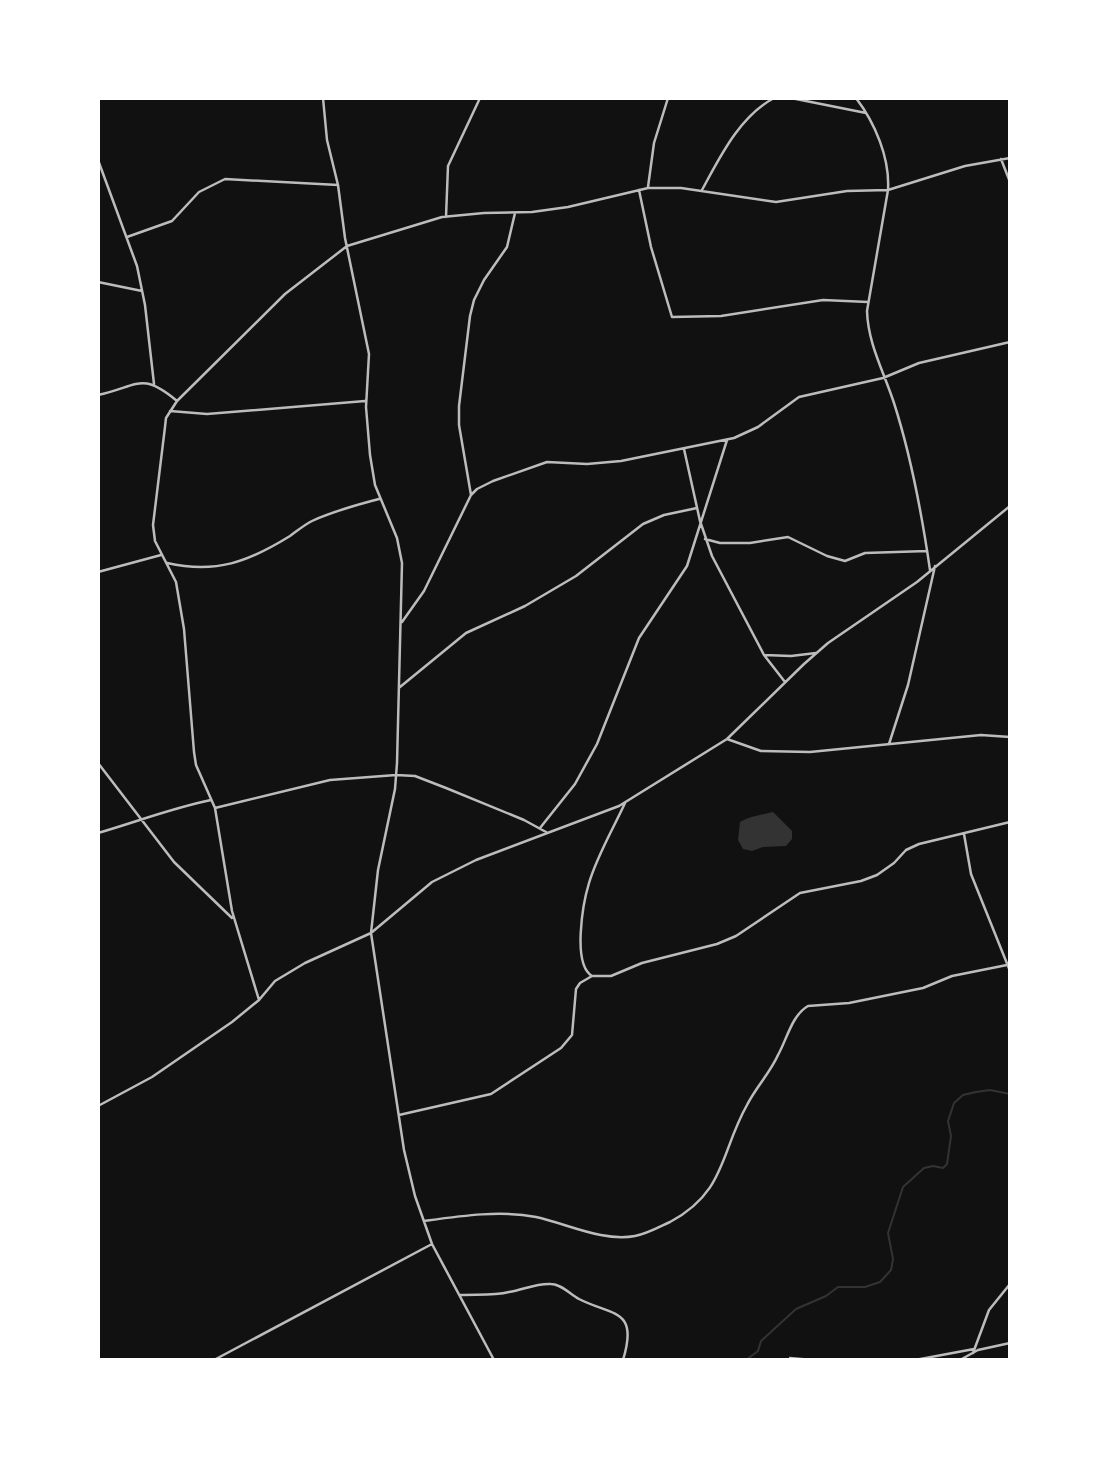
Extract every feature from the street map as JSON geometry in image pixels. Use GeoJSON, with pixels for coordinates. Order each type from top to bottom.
{"type":"FeatureCollection","features":[{"type":"Feature","properties":{"kind":"street"},"geometry":{"type":"LineString","coordinates":[[323,98],[327,140],[369,354],[366,401],[375,485],[397,538],[402,563],[396,775],[378,870],[371,933],[399,1115],[415,1196],[432,1244],[494,1360]]}},
{"type":"Feature","properties":{"kind":"street"},"geometry":{"type":"LineString","coordinates":[[446,217],[448,166],[480,98]]}},
{"type":"Feature","properties":{"kind":"street"},"geometry":{"type":"LineString","coordinates":[[648,188],[654,143],[668,98]]}},
{"type":"Feature","properties":{"kind":"street"},"geometry":{"type":"LineString","coordinates":[[702,190],[727,146],[749,118],[763,104],[774,98]]}},
{"type":"Feature","properties":{"kind":"street"},"geometry":{"type":"LineString","coordinates":[[791,98],[866,113]]}},
{"type":"Feature","properties":{"kind":"street"},"geometry":{"type":"LineString","coordinates":[[856,98],[866,113],[888,172],[888,190],[875,275],[868,302],[867,328],[904,441],[930,570]]}},
{"type":"Feature","properties":{"kind":"street"},"geometry":{"type":"LineString","coordinates":[[259,1000],[235,920],[215,808],[196,765],[184,629],[176,582],[155,541],[154,508],[165,427],[170,411],[177,401],[285,294],[347,246],[446,217],[568,207],[648,188],[702,190],[776,202],[847,191],[888,190],[942,172],[1010,158]]}},
{"type":"Feature","properties":{"kind":"street"},"geometry":{"type":"LineString","coordinates":[[1001,159],[1010,182]]}},
{"type":"Feature","properties":{"kind":"street"},"geometry":{"type":"LineString","coordinates":[[98,160],[127,237],[142,291],[154,384]]}},
{"type":"Feature","properties":{"kind":"street"},"geometry":{"type":"LineString","coordinates":[[127,237],[172,221],[199,192],[225,179],[338,186]]}},
{"type":"Feature","properties":{"kind":"street"},"geometry":{"type":"LineString","coordinates":[[639,190],[651,247],[672,317],[720,316],[823,300],[868,302]]}},
{"type":"Feature","properties":{"kind":"street"},"geometry":{"type":"LineString","coordinates":[[471,495],[459,425],[470,316],[484,280],[507,247],[515,213]]}},
{"type":"Feature","properties":{"kind":"street"},"geometry":{"type":"LineString","coordinates":[[98,282],[142,291]]}},
{"type":"Feature","properties":{"kind":"street"},"geometry":{"type":"LineString","coordinates":[[402,622],[424,591],[471,495],[493,481],[547,462],[587,464],[621,461],[727,440],[758,427],[799,397],[883,378],[919,363],[1010,342]]}},
{"type":"Feature","properties":{"kind":"street"},"geometry":{"type":"LineString","coordinates":[[98,395],[140,383],[154,384],[177,401]]}},
{"type":"Feature","properties":{"kind":"street"},"geometry":{"type":"LineString","coordinates":[[170,411],[207,414],[366,401]]}},
{"type":"Feature","properties":{"kind":"street"},"geometry":{"type":"LineString","coordinates":[[540,828],[575,784],[597,744],[639,638],[692,556],[727,440]]}},
{"type":"Feature","properties":{"kind":"street"},"geometry":{"type":"LineString","coordinates":[[684,449],[705,539],[712,556],[764,655],[785,682]]}},
{"type":"Feature","properties":{"kind":"street"},"geometry":{"type":"LineString","coordinates":[[167,563],[191,568],[215,568],[239,563],[311,522],[349,507],[381,499]]}},
{"type":"Feature","properties":{"kind":"street"},"geometry":{"type":"LineString","coordinates":[[98,1106],[152,1077],[232,1022],[259,1000],[275,981],[371,933],[432,882],[476,860],[547,832],[586,821],[625,802],[727,739],[817,653],[930,570],[1010,506]]}},
{"type":"Feature","properties":{"kind":"street"},"geometry":{"type":"LineString","coordinates":[[400,687],[466,634],[525,606],[576,576],[643,524],[664,515],[697,508]]}},
{"type":"Feature","properties":{"kind":"street"},"geometry":{"type":"LineString","coordinates":[[705,539],[720,543],[750,543],[788,537],[827,556],[845,561],[876,552],[927,551]]}},
{"type":"Feature","properties":{"kind":"street"},"geometry":{"type":"LineString","coordinates":[[98,572],[161,555]]}},
{"type":"Feature","properties":{"kind":"street"},"geometry":{"type":"LineString","coordinates":[[889,744],[908,685],[934,566]]}},
{"type":"Feature","properties":{"kind":"street"},"geometry":{"type":"LineString","coordinates":[[764,655],[817,653]]}},
{"type":"Feature","properties":{"kind":"street"},"geometry":{"type":"LineString","coordinates":[[727,739],[749,748],[810,752],[981,735],[1010,737]]}},
{"type":"Feature","properties":{"kind":"street"},"geometry":{"type":"LineString","coordinates":[[98,763],[174,862],[235,920]]}},
{"type":"Feature","properties":{"kind":"street"},"geometry":{"type":"LineString","coordinates":[[98,769],[107,777]]}},
{"type":"Feature","properties":{"kind":"street"},"geometry":{"type":"LineString","coordinates":[[215,808],[330,780],[415,776],[547,832]]}},
{"type":"Feature","properties":{"kind":"street"},"geometry":{"type":"LineString","coordinates":[[98,833],[179,807],[211,800]]}},
{"type":"Feature","properties":{"kind":"street"},"geometry":{"type":"LineString","coordinates":[[592,976],[582,967],[580,957],[584,905],[589,881],[625,802]]}},
{"type":"Feature","properties":{"kind":"street"},"geometry":{"type":"LineString","coordinates":[[399,1115],[491,1094],[561,1048],[572,1035],[576,989],[580,983],[592,976],[611,976],[642,963],[717,944],[736,936],[800,893],[861,881],[885,871],[906,849],[919,844],[1010,822]]}},
{"type":"Feature","properties":{"kind":"street"},"geometry":{"type":"LineString","coordinates":[[964,834],[971,874],[1010,971]]}},
{"type":"Feature","properties":{"kind":"street"},"geometry":{"type":"LineString","coordinates":[[424,1221],[461,1216],[534,1217],[620,1238],[638,1236],[656,1229],[684,1214],[701,1200],[731,1144],[747,1105],[773,1066],[803,1009],[923,988],[952,976],[1007,965]]}},
{"type":"Feature","properties":{"kind":"street"},"geometry":{"type":"LineString","coordinates":[[215,1360],[432,1244]]}},
{"type":"Feature","properties":{"kind":"street"},"geometry":{"type":"LineString","coordinates":[[460,1295],[495,1294],[530,1286],[558,1284],[581,1300],[617,1313],[624,1319],[627,1328],[623,1360]]}},
{"type":"Feature","properties":{"kind":"street"},"geometry":{"type":"LineString","coordinates":[[960,1360],[974,1351],[989,1310],[1010,1284]]}},
{"type":"Feature","properties":{"kind":"street"},"geometry":{"type":"LineString","coordinates":[[915,1360],[1010,1343]]}},
{"type":"Feature","properties":{"kind":"street"},"geometry":{"type":"LineString","coordinates":[[790,1358],[812,1360]]}},
{"type":"Feature","properties":{"kind":"shaded area"},"geometry":{"type":"Polygon","coordinates":[[[773,812],[792,831],[792,839],[786,846],[763,847],[752,851],[743,849],[738,840],[740,822],[773,812]]]}},
{"type":"Feature","properties":{"kind":"waterway"},"geometry":{"type":"LineString","coordinates":[[746,1360],[758,1351],[761,1341],[796,1309],[826,1296],[838,1287],[865,1287],[880,1282],[891,1270],[893,1259],[888,1233],[903,1187],[924,1168],[943,1168],[947,1164],[951,1136],[948,1121],[954,1103],[963,1095],[976,1092],[990,1090],[1010,1094]]}}]}
